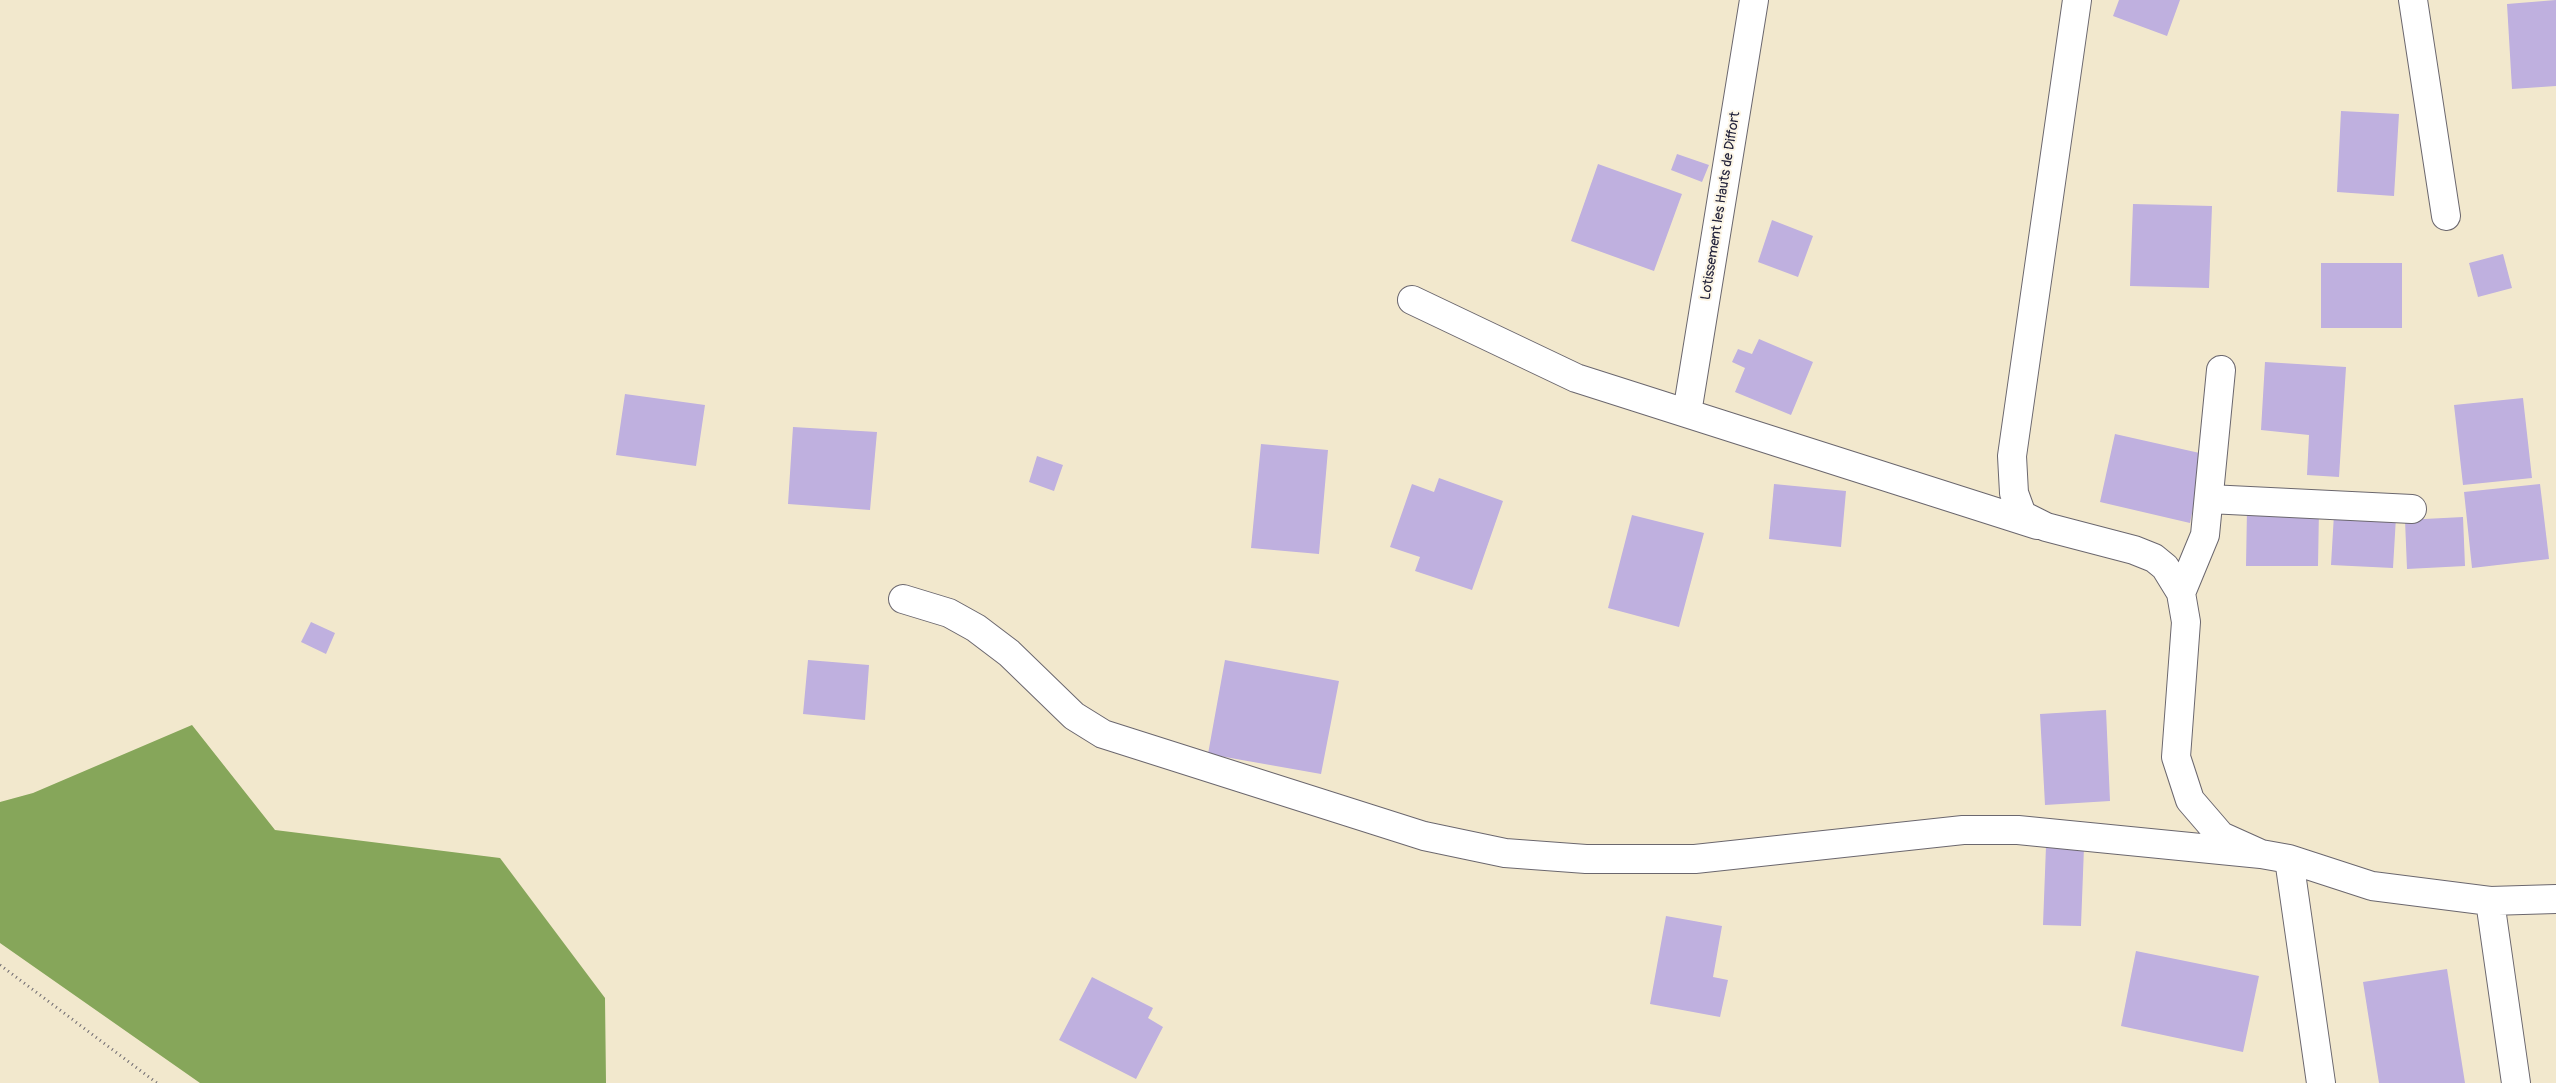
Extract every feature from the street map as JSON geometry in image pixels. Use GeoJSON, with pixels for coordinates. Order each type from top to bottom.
{"type":"FeatureCollection","features":[{"type":"Feature","properties":{"kind":"street","name":"Lotissement les Hauts de Diffort"},"geometry":{"type":"LineString","coordinates":[[1687,413],[1754,0]]}},
{"type":"Feature","properties":{"kind":"street"},"geometry":{"type":"LineString","coordinates":[[2046,527],[2022,515],[2014,493],[2012,456],[2077,0]]}},
{"type":"Feature","properties":{"kind":"street"},"geometry":{"type":"LineString","coordinates":[[2413,0],[2446,216]]}},
{"type":"Feature","properties":{"kind":"street"},"geometry":{"type":"LineString","coordinates":[[1412,300],[1576,378],[2046,527],[2134,550],[2154,558],[2165,567],[2181,593],[2186,622],[2176,757],[2190,800],[2221,836],[2261,854]]}},
{"type":"Feature","properties":{"kind":"street"},"geometry":{"type":"LineString","coordinates":[[2181,593],[2205,536],[2221,370]]}},
{"type":"Feature","properties":{"kind":"street"},"geometry":{"type":"LineString","coordinates":[[2208,499],[2412,509]]}},
{"type":"Feature","properties":{"kind":"street"},"geometry":{"type":"LineString","coordinates":[[903,599],[949,613],[976,628],[1009,653],[1074,716],[1103,734],[1424,836],[1505,853],[1586,859],[1695,858],[1954,830],[2018,830],[2261,854],[2289,859],[2372,886],[2490,901],[2556,900]]}},
{"type":"Feature","properties":{"kind":"street"},"geometry":{"type":"LineString","coordinates":[[2289,859],[2321,1083]]}},
{"type":"Feature","properties":{"kind":"street"},"geometry":{"type":"LineString","coordinates":[[2490,901],[2516,1083]]}},
{"type":"Feature","properties":{"kind":"path"},"geometry":{"type":"LineString","coordinates":[[0,965],[157,1083]]}},
{"type":"Feature","properties":{"kind":"green space"},"geometry":{"type":"Polygon","coordinates":[[[192,725],[275,830],[500,858],[605,998],[606,1083],[200,1083],[0,943],[0,802],[33,793],[192,725]]]}},
{"type":"Feature","properties":{"kind":"building"},"geometry":{"type":"Polygon","coordinates":[[[2119,0],[2180,0],[2167,36],[2113,16],[2119,0]]]}},
{"type":"Feature","properties":{"kind":"building"},"geometry":{"type":"Polygon","coordinates":[[[2556,0],[2556,86],[2512,89],[2507,4],[2556,0]]]}},
{"type":"Feature","properties":{"kind":"building"},"geometry":{"type":"Polygon","coordinates":[[[2341,111],[2399,114],[2394,196],[2337,192],[2341,111]]]}},
{"type":"Feature","properties":{"kind":"building"},"geometry":{"type":"Polygon","coordinates":[[[1677,154],[1709,165],[1702,182],[1671,170],[1677,154]]]}},
{"type":"Feature","properties":{"kind":"building"},"geometry":{"type":"Polygon","coordinates":[[[1598,164],[1682,194],[1654,271],[1571,241],[1598,164]]]}},
{"type":"Feature","properties":{"kind":"building"},"geometry":{"type":"Polygon","coordinates":[[[2133,204],[2212,206],[2209,288],[2130,286],[2133,204]]]}},
{"type":"Feature","properties":{"kind":"building"},"geometry":{"type":"Polygon","coordinates":[[[1772,220],[1813,236],[1798,277],[1758,262],[1772,220]]]}},
{"type":"Feature","properties":{"kind":"building"},"geometry":{"type":"Polygon","coordinates":[[[2503,254],[2512,288],[2478,297],[2469,263],[2503,254]]]}},
{"type":"Feature","properties":{"kind":"building"},"geometry":{"type":"Polygon","coordinates":[[[2321,263],[2402,263],[2402,328],[2321,328],[2321,263]]]}},
{"type":"Feature","properties":{"kind":"building"},"geometry":{"type":"Polygon","coordinates":[[[1759,339],[1813,362],[1791,415],[1735,392],[1745,368],[1732,362],[1738,349],[1752,354],[1759,339]]]}},
{"type":"Feature","properties":{"kind":"building"},"geometry":{"type":"Polygon","coordinates":[[[2265,362],[2346,367],[2339,477],[2307,475],[2309,435],[2261,430],[2265,362]]]}},
{"type":"Feature","properties":{"kind":"building"},"geometry":{"type":"Polygon","coordinates":[[[625,394],[705,405],[696,466],[616,455],[625,394]]]}},
{"type":"Feature","properties":{"kind":"building"},"geometry":{"type":"Polygon","coordinates":[[[2523,398],[2532,478],[2463,485],[2454,405],[2523,398]]]}},
{"type":"Feature","properties":{"kind":"building"},"geometry":{"type":"Polygon","coordinates":[[[793,427],[877,432],[870,510],[788,504],[793,427]]]}},
{"type":"Feature","properties":{"kind":"building"},"geometry":{"type":"Polygon","coordinates":[[[2115,434],[2204,454],[2190,523],[2100,502],[2115,434]]]}},
{"type":"Feature","properties":{"kind":"building"},"geometry":{"type":"Polygon","coordinates":[[[1261,444],[1328,450],[1319,554],[1251,548],[1261,444]]]}},
{"type":"Feature","properties":{"kind":"building"},"geometry":{"type":"Polygon","coordinates":[[[1037,456],[1063,465],[1054,491],[1029,482],[1037,456]]]}},
{"type":"Feature","properties":{"kind":"building"},"geometry":{"type":"Polygon","coordinates":[[[1439,478],[1503,501],[1472,590],[1415,571],[1420,557],[1390,547],[1412,484],[1434,492],[1439,478]]]}},
{"type":"Feature","properties":{"kind":"building"},"geometry":{"type":"Polygon","coordinates":[[[1774,484],[1846,491],[1841,547],[1769,539],[1774,484]]]}},
{"type":"Feature","properties":{"kind":"building"},"geometry":{"type":"Polygon","coordinates":[[[2540,484],[2549,559],[2472,568],[2464,492],[2540,484]]]}},
{"type":"Feature","properties":{"kind":"building"},"geometry":{"type":"Polygon","coordinates":[[[2247,509],[2319,509],[2318,566],[2246,566],[2247,509]]]}},
{"type":"Feature","properties":{"kind":"building"},"geometry":{"type":"Polygon","coordinates":[[[2334,514],[2396,517],[2393,568],[2331,565],[2334,514]]]}},
{"type":"Feature","properties":{"kind":"building"},"geometry":{"type":"Polygon","coordinates":[[[1632,515],[1704,533],[1679,627],[1608,608],[1632,515]]]}},
{"type":"Feature","properties":{"kind":"building"},"geometry":{"type":"Polygon","coordinates":[[[2463,517],[2465,566],[2407,569],[2405,520],[2463,517]]]}},
{"type":"Feature","properties":{"kind":"building"},"geometry":{"type":"Polygon","coordinates":[[[311,622],[335,633],[326,654],[301,642],[311,622]]]}},
{"type":"Feature","properties":{"kind":"building"},"geometry":{"type":"Polygon","coordinates":[[[808,660],[869,665],[865,720],[803,714],[808,660]]]}},
{"type":"Feature","properties":{"kind":"building"},"geometry":{"type":"Polygon","coordinates":[[[1225,660],[1339,681],[1321,774],[1208,754],[1225,660]]]}},
{"type":"Feature","properties":{"kind":"building"},"geometry":{"type":"Polygon","coordinates":[[[2106,710],[2110,801],[2045,805],[2040,714],[2106,710]]]}},
{"type":"Feature","properties":{"kind":"building"},"geometry":{"type":"Polygon","coordinates":[[[2046,846],[2084,847],[2081,926],[2043,925],[2046,846]]]}},
{"type":"Feature","properties":{"kind":"building"},"geometry":{"type":"Polygon","coordinates":[[[1666,916],[1722,926],[1713,977],[1728,980],[1720,1017],[1650,1004],[1666,916]]]}},
{"type":"Feature","properties":{"kind":"building"},"geometry":{"type":"Polygon","coordinates":[[[2136,951],[2259,976],[2243,1052],[2121,1026],[2136,951]]]}},
{"type":"Feature","properties":{"kind":"building"},"geometry":{"type":"Polygon","coordinates":[[[2447,969],[2465,1083],[2379,1083],[2363,982],[2447,969]]]}},
{"type":"Feature","properties":{"kind":"building"},"geometry":{"type":"Polygon","coordinates":[[[1092,977],[1153,1008],[1148,1018],[1163,1027],[1136,1079],[1059,1040],[1092,977]]]}}]}
